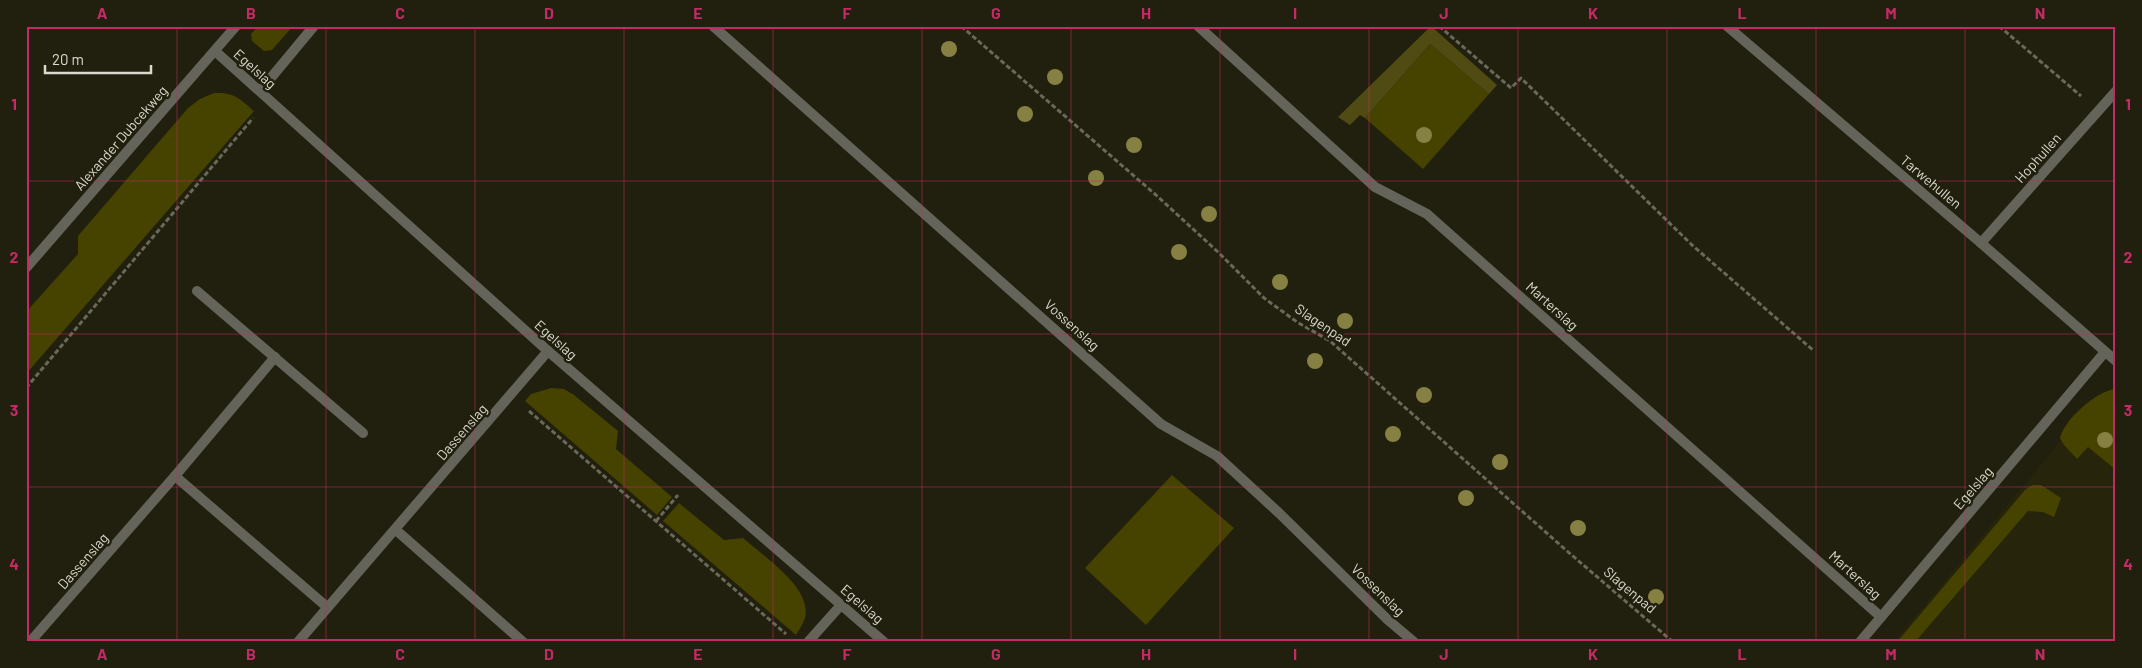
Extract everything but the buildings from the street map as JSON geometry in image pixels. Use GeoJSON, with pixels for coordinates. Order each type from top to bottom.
{"type":"FeatureCollection","features":[{"type":"Feature","properties":{"kind":"street","name":"Alexander Dubcekweg"},"geometry":{"type":"LineString","coordinates":[[26,268],[236,26]]}},
{"type":"Feature","properties":{"kind":"street"},"geometry":{"type":"LineString","coordinates":[[260,92],[314,26]]}},
{"type":"Feature","properties":{"kind":"street","name":"Vossenslag"},"geometry":{"type":"LineString","coordinates":[[713,26],[1161,424],[1217,456],[1279,513],[1388,620],[1414,642]]}},
{"type":"Feature","properties":{"kind":"street","name":"Marterslag"},"geometry":{"type":"LineString","coordinates":[[1198,26],[1375,187],[1427,214],[1881,617]]}},
{"type":"Feature","properties":{"kind":"street","name":"Tarwehullen"},"geometry":{"type":"LineString","coordinates":[[1727,26],[2116,361]]}},
{"type":"Feature","properties":{"kind":"street","name":"Egelslag"},"geometry":{"type":"LineString","coordinates":[[215,52],[548,351],[884,642]]}},
{"type":"Feature","properties":{"kind":"street","name":"Hophullen"},"geometry":{"type":"LineString","coordinates":[[1981,243],[2116,91]]}},
{"type":"Feature","properties":{"kind":"street"},"geometry":{"type":"LineString","coordinates":[[197,291],[363,433]]}},
{"type":"Feature","properties":{"kind":"street","name":"Dassenslag"},"geometry":{"type":"LineString","coordinates":[[298,642],[548,351]]}},
{"type":"Feature","properties":{"kind":"street","name":"Egelslag"},"geometry":{"type":"LineString","coordinates":[[1860,642],[2105,352]]}},
{"type":"Feature","properties":{"kind":"street","name":"Dassenslag"},"geometry":{"type":"LineString","coordinates":[[30,642],[175,476],[275,357]]}},
{"type":"Feature","properties":{"kind":"street"},"geometry":{"type":"LineString","coordinates":[[175,476],[327,607]]}},
{"type":"Feature","properties":{"kind":"street"},"geometry":{"type":"LineString","coordinates":[[396,530],[524,642]]}},
{"type":"Feature","properties":{"kind":"street"},"geometry":{"type":"LineString","coordinates":[[808,642],[841,605]]}},
{"type":"Feature","properties":{"kind":"path","name":"Slagenpad"},"geometry":{"type":"LineString","coordinates":[[961,26],[1156,195],[1218,252],[1264,298],[1297,322],[1330,341],[1560,545],[1673,642]]}},
{"type":"Feature","properties":{"kind":"path"},"geometry":{"type":"LineString","coordinates":[[1439,26],[1511,88],[1520,78],[1692,245],[1814,351]]}},
{"type":"Feature","properties":{"kind":"path"},"geometry":{"type":"LineString","coordinates":[[1999,26],[2098,111]]}},
{"type":"Feature","properties":{"kind":"path"},"geometry":{"type":"LineString","coordinates":[[26,388],[258,112],[260,92]]}},
{"type":"Feature","properties":{"kind":"path"},"geometry":{"type":"LineString","coordinates":[[511,396],[788,635]]}},
{"type":"Feature","properties":{"kind":"path"},"geometry":{"type":"LineString","coordinates":[[656,521],[693,478]]}},
{"type":"Feature","properties":{"kind":"shaded area"},"geometry":{"type":"Polygon","coordinates":[[[258,26],[293,26],[272,50],[264,51],[252,41],[251,34],[258,26]]]}},
{"type":"Feature","properties":{"kind":"shaded area"},"geometry":{"type":"Polygon","coordinates":[[[1431,26],[1497,85],[1489,94],[1430,44],[1365,118],[1360,115],[1350,125],[1338,117],[1431,26]]]}},
{"type":"Feature","properties":{"kind":"shaded area"},"geometry":{"type":"Polygon","coordinates":[[[1430,44],[1489,94],[1423,169],[1365,118],[1430,44]]]}},
{"type":"Feature","properties":{"kind":"shaded area"},"geometry":{"type":"Polygon","coordinates":[[[214,93],[236,97],[254,111],[26,374],[26,312],[78,254],[78,236],[188,108],[200,99],[214,93]]]}},
{"type":"Feature","properties":{"kind":"shaded area"},"geometry":{"type":"Polygon","coordinates":[[[551,388],[564,389],[574,395],[618,431],[616,449],[672,497],[657,515],[525,401],[531,394],[551,388]]]}},
{"type":"Feature","properties":{"kind":"shaded area"},"geometry":{"type":"Polygon","coordinates":[[[2116,389],[2116,470],[2088,447],[2077,459],[2060,438],[2068,423],[2082,407],[2100,395],[2116,389]]]}},
{"type":"Feature","properties":{"kind":"shaded area"},"geometry":{"type":"Polygon","coordinates":[[[2090,405],[2116,405],[2116,642],[1894,642],[2090,405]]]}},
{"type":"Feature","properties":{"kind":"shaded area"},"geometry":{"type":"Polygon","coordinates":[[[1172,475],[1234,528],[1146,625],[1085,568],[1172,475]]]}},
{"type":"Feature","properties":{"kind":"shaded area"},"geometry":{"type":"Polygon","coordinates":[[[2032,485],[2041,485],[2061,498],[2054,517],[2043,512],[2028,511],[1915,642],[1897,642],[2025,490],[2032,485]]]}},
{"type":"Feature","properties":{"kind":"shaded area"},"geometry":{"type":"Polygon","coordinates":[[[679,503],[724,540],[743,538],[774,563],[794,584],[802,595],[805,607],[805,618],[796,635],[663,521],[679,503]]]}}]}
